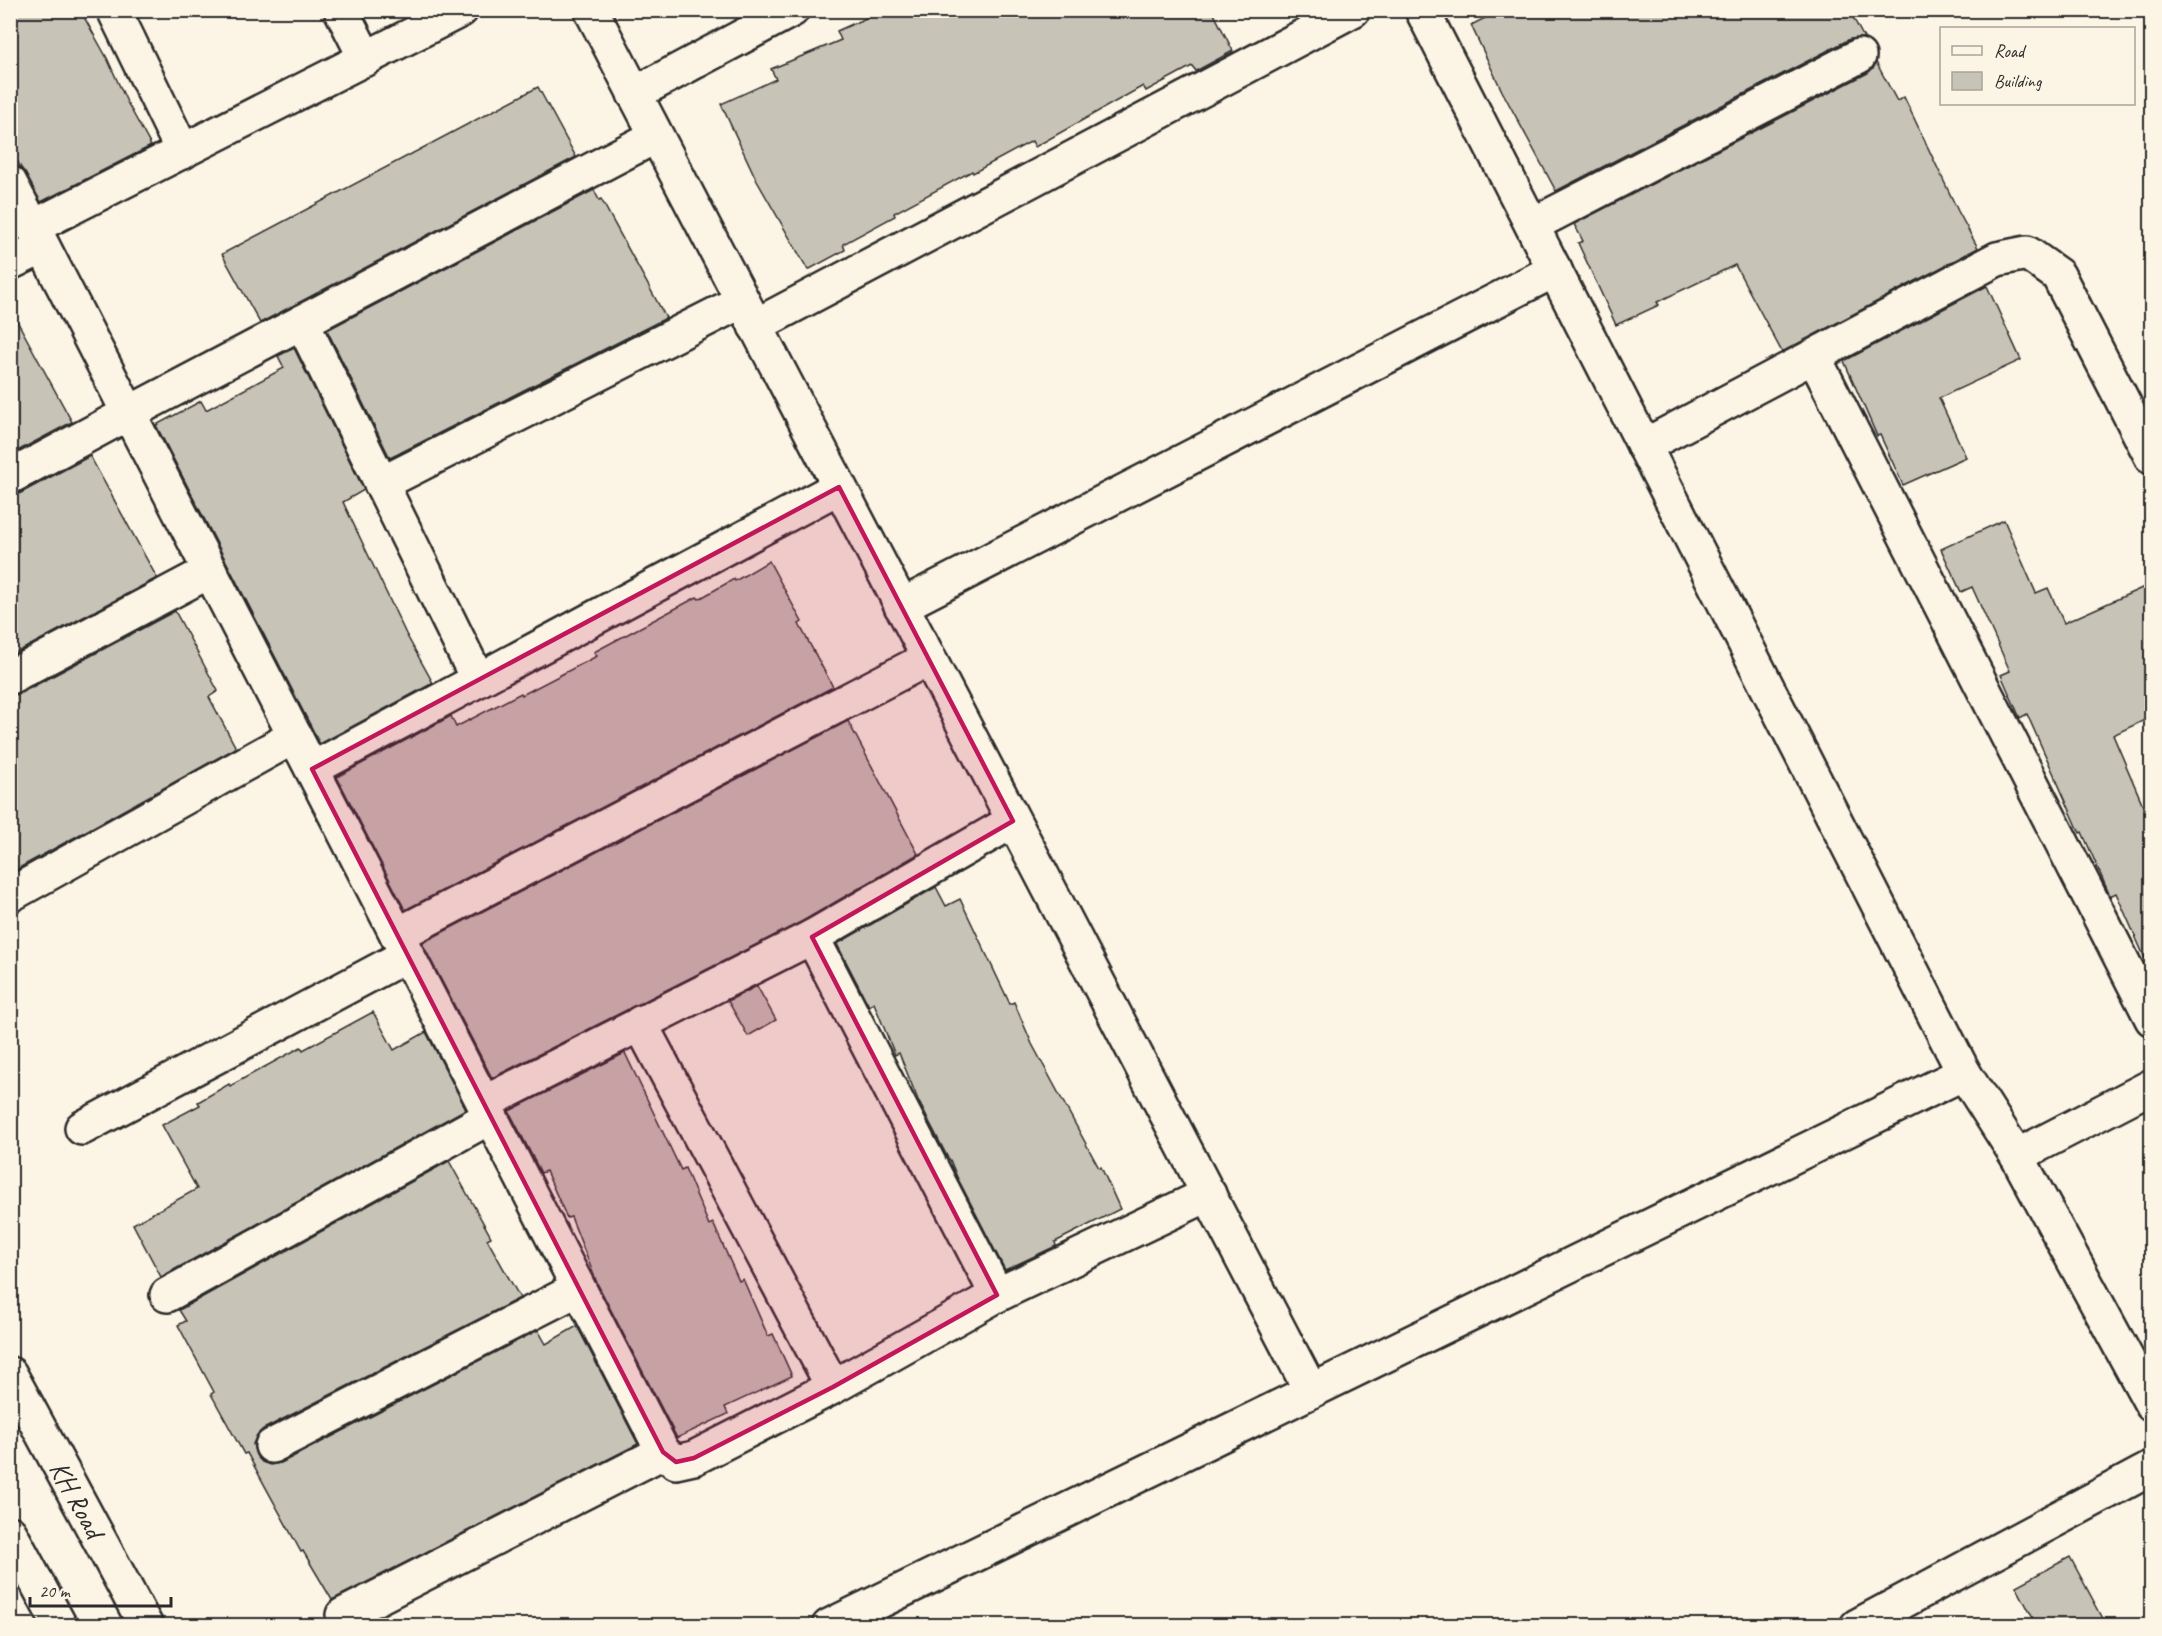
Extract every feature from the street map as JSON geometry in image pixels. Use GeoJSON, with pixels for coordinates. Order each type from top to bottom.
{"type":"FeatureCollection","features":[{"type":"Feature","properties":{"kind":"street"},"geometry":{"type":"LineString","coordinates":[[114,10],[183,152]]}},
{"type":"Feature","properties":{"kind":"street"},"geometry":{"type":"LineString","coordinates":[[341,10],[366,59]]}},
{"type":"Feature","properties":{"kind":"street"},"geometry":{"type":"LineString","coordinates":[[10,263],[38,237],[183,152],[461,10]]}},
{"type":"Feature","properties":{"kind":"street"},"geometry":{"type":"LineString","coordinates":[[591,10],[1311,1391]]}},
{"type":"Feature","properties":{"kind":"street"},"geometry":{"type":"LineString","coordinates":[[634,94],[792,10]]}},
{"type":"Feature","properties":{"kind":"street"},"geometry":{"type":"LineString","coordinates":[[381,484],[749,313],[1353,10]]}},
{"type":"Feature","properties":{"kind":"street"},"geometry":{"type":"LineString","coordinates":[[1422,10],[1964,1073],[2017,1156],[2151,1404]]}},
{"type":"Feature","properties":{"kind":"street"},"geometry":{"type":"LineString","coordinates":[[1532,225],[1859,56]]}},
{"type":"Feature","properties":{"kind":"street"},"geometry":{"type":"LineString","coordinates":[[10,477],[657,136]]}},
{"type":"Feature","properties":{"kind":"street"},"geometry":{"type":"LineString","coordinates":[[10,183],[663,1452],[676,1462],[694,1458],[833,1387],[997,1295],[1209,1194]]}},
{"type":"Feature","properties":{"kind":"street"},"geometry":{"type":"LineString","coordinates":[[1644,446],[1997,259],[2026,254],[2058,275],[2151,458]]}},
{"type":"Feature","properties":{"kind":"street"},"geometry":{"type":"LineString","coordinates":[[901,606],[1555,270]]}},
{"type":"Feature","properties":{"kind":"street"},"geometry":{"type":"LineString","coordinates":[[302,322],[478,680]]}},
{"type":"Feature","properties":{"kind":"street"},"geometry":{"type":"LineString","coordinates":[[1814,357],[2151,1019]]}},
{"type":"Feature","properties":{"kind":"street"},"geometry":{"type":"LineString","coordinates":[[312,769],[839,487]]}},
{"type":"Feature","properties":{"kind":"street"},"geometry":{"type":"LineString","coordinates":[[10,677],[210,571]]}},
{"type":"Feature","properties":{"kind":"street"},"geometry":{"type":"LineString","coordinates":[[82,1128],[402,945],[929,658]]}},
{"type":"Feature","properties":{"kind":"street"},"geometry":{"type":"LineString","coordinates":[[10,896],[295,736]]}},
{"type":"Feature","properties":{"kind":"street"},"geometry":{"type":"LineString","coordinates":[[167,1295],[640,1023],[812,937],[1013,821]]}},
{"type":"Feature","properties":{"kind":"street"},"geometry":{"type":"LineString","coordinates":[[812,937],[997,1295]]}},
{"type":"Feature","properties":{"kind":"street"},"geometry":{"type":"LineString","coordinates":[[640,1023],[833,1387]]}},
{"type":"Feature","properties":{"kind":"street"},"geometry":{"type":"LineString","coordinates":[[829,1626],[1964,1073]]}},
{"type":"Feature","properties":{"kind":"street"},"geometry":{"type":"LineString","coordinates":[[2017,1156],[2151,1086]]}},
{"type":"Feature","properties":{"kind":"street"},"geometry":{"type":"LineString","coordinates":[[272,1446],[579,1289]]}},
{"type":"Feature","properties":{"kind":"street","name":"KH Road"},"geometry":{"type":"LineString","coordinates":[[10,1374],[146,1626]]}},
{"type":"Feature","properties":{"kind":"street"},"geometry":{"type":"LineString","coordinates":[[344,1615],[663,1452]]}},
{"type":"Feature","properties":{"kind":"street"},"geometry":{"type":"LineString","coordinates":[[1857,1626],[2151,1468]]}},
{"type":"Feature","properties":{"kind":"street"},"geometry":{"type":"LineString","coordinates":[[10,1533],[60,1626]]}},
{"type":"Feature","properties":{"kind":"highlighted area"},"geometry":{"type":"Polygon","coordinates":[[[839,487],[1013,821],[812,937],[997,1295],[833,1387],[694,1458],[676,1462],[663,1452],[312,769],[839,487]]]}},
{"type":"Feature","properties":{"kind":"building"},"geometry":{"type":"Polygon","coordinates":[[[10,10],[80,10],[151,146],[41,202],[10,149],[10,10]]]}},
{"type":"Feature","properties":{"kind":"building"},"geometry":{"type":"Polygon","coordinates":[[[884,10],[1212,10],[1233,51],[1196,71],[1192,66],[1146,91],[1143,86],[1035,147],[1032,141],[973,173],[972,171],[894,213],[895,216],[843,244],[845,250],[808,270],[757,181],[721,104],[776,79],[771,69],[841,40],[837,31],[884,10]]]}},
{"type":"Feature","properties":{"kind":"building"},"geometry":{"type":"Polygon","coordinates":[[[1501,10],[1849,10],[1864,38],[1850,39],[1556,191],[1502,91],[1471,25],[1501,10]]]}},
{"type":"Feature","properties":{"kind":"building"},"geometry":{"type":"Polygon","coordinates":[[[1876,62],[1897,101],[1904,97],[1978,248],[1782,352],[1735,265],[1657,302],[1659,305],[1616,325],[1578,243],[1583,241],[1574,224],[1868,73],[1876,62]]]}},
{"type":"Feature","properties":{"kind":"building"},"geometry":{"type":"Polygon","coordinates":[[[538,87],[576,157],[260,323],[222,254],[538,87]]]}},
{"type":"Feature","properties":{"kind":"building"},"geometry":{"type":"Polygon","coordinates":[[[594,190],[666,318],[390,458],[327,330],[594,190]]]}},
{"type":"Feature","properties":{"kind":"building"},"geometry":{"type":"Polygon","coordinates":[[[1987,286],[2021,360],[1939,398],[1966,457],[1903,485],[1880,435],[1877,436],[1844,361],[1987,286]]]}},
{"type":"Feature","properties":{"kind":"building"},"geometry":{"type":"Polygon","coordinates":[[[10,308],[72,422],[10,455],[10,308]]]}},
{"type":"Feature","properties":{"kind":"building"},"geometry":{"type":"Polygon","coordinates":[[[294,348],[364,490],[343,502],[406,634],[433,683],[320,744],[156,425],[201,401],[206,410],[284,368],[278,356],[294,348]]]}},
{"type":"Feature","properties":{"kind":"building"},"geometry":{"type":"Polygon","coordinates":[[[90,456],[157,578],[10,656],[10,496],[19,494],[90,456]]]}},
{"type":"Feature","properties":{"kind":"building"},"geometry":{"type":"Polygon","coordinates":[[[2004,520],[2036,593],[2048,588],[2064,623],[2151,584],[2151,717],[2113,735],[2151,824],[2151,972],[2116,893],[2110,896],[2027,714],[2020,718],[2001,675],[2010,671],[1972,587],[1961,592],[1941,549],[2004,520]]]}},
{"type":"Feature","properties":{"kind":"building"},"geometry":{"type":"Polygon","coordinates":[[[769,561],[833,687],[405,910],[337,777],[451,716],[456,727],[521,693],[522,695],[597,656],[594,652],[697,597],[699,599],[734,579],[735,581],[769,561]]]}},
{"type":"Feature","properties":{"kind":"building"},"geometry":{"type":"Polygon","coordinates":[[[175,611],[218,691],[209,697],[236,748],[10,873],[10,696],[19,694],[175,611]]]}},
{"type":"Feature","properties":{"kind":"building"},"geometry":{"type":"Polygon","coordinates":[[[848,721],[918,854],[803,921],[492,1078],[422,943],[848,721]]]}},
{"type":"Feature","properties":{"kind":"building"},"geometry":{"type":"Polygon","coordinates":[[[936,887],[946,906],[960,899],[1010,1004],[1014,1002],[1032,1044],[1099,1168],[1101,1167],[1120,1209],[1055,1242],[1056,1246],[1005,1270],[918,1100],[899,1053],[895,1055],[874,1003],[869,1006],[837,944],[936,887]]]}},
{"type":"Feature","properties":{"kind":"building"},"geometry":{"type":"Polygon","coordinates":[[[757,986],[776,1020],[748,1036],[728,1001],[757,986]]]}},
{"type":"Feature","properties":{"kind":"building"},"geometry":{"type":"Polygon","coordinates":[[[373,1012],[394,1050],[426,1032],[466,1109],[161,1277],[133,1224],[197,1189],[162,1125],[200,1105],[198,1102],[229,1084],[230,1086],[301,1047],[303,1050],[373,1012]]]}},
{"type":"Feature","properties":{"kind":"building"},"geometry":{"type":"Polygon","coordinates":[[[625,1053],[681,1170],[685,1168],[709,1225],[713,1223],[739,1281],[743,1279],[768,1336],[773,1334],[792,1376],[725,1407],[728,1414],[677,1438],[597,1283],[571,1217],[567,1218],[546,1171],[541,1173],[509,1111],[625,1053]]]}},
{"type":"Feature","properties":{"kind":"building"},"geometry":{"type":"Polygon","coordinates":[[[449,1161],[491,1237],[487,1239],[520,1298],[263,1429],[253,1444],[256,1455],[262,1462],[270,1465],[281,1463],[538,1330],[546,1344],[577,1326],[638,1444],[332,1600],[303,1551],[301,1552],[247,1453],[244,1454],[211,1394],[214,1392],[178,1325],[186,1321],[179,1310],[449,1161]]]}},
{"type":"Feature","properties":{"kind":"building"},"geometry":{"type":"Polygon","coordinates":[[[2070,1557],[2107,1626],[2037,1626],[2016,1586],[2070,1557]]]}}]}
